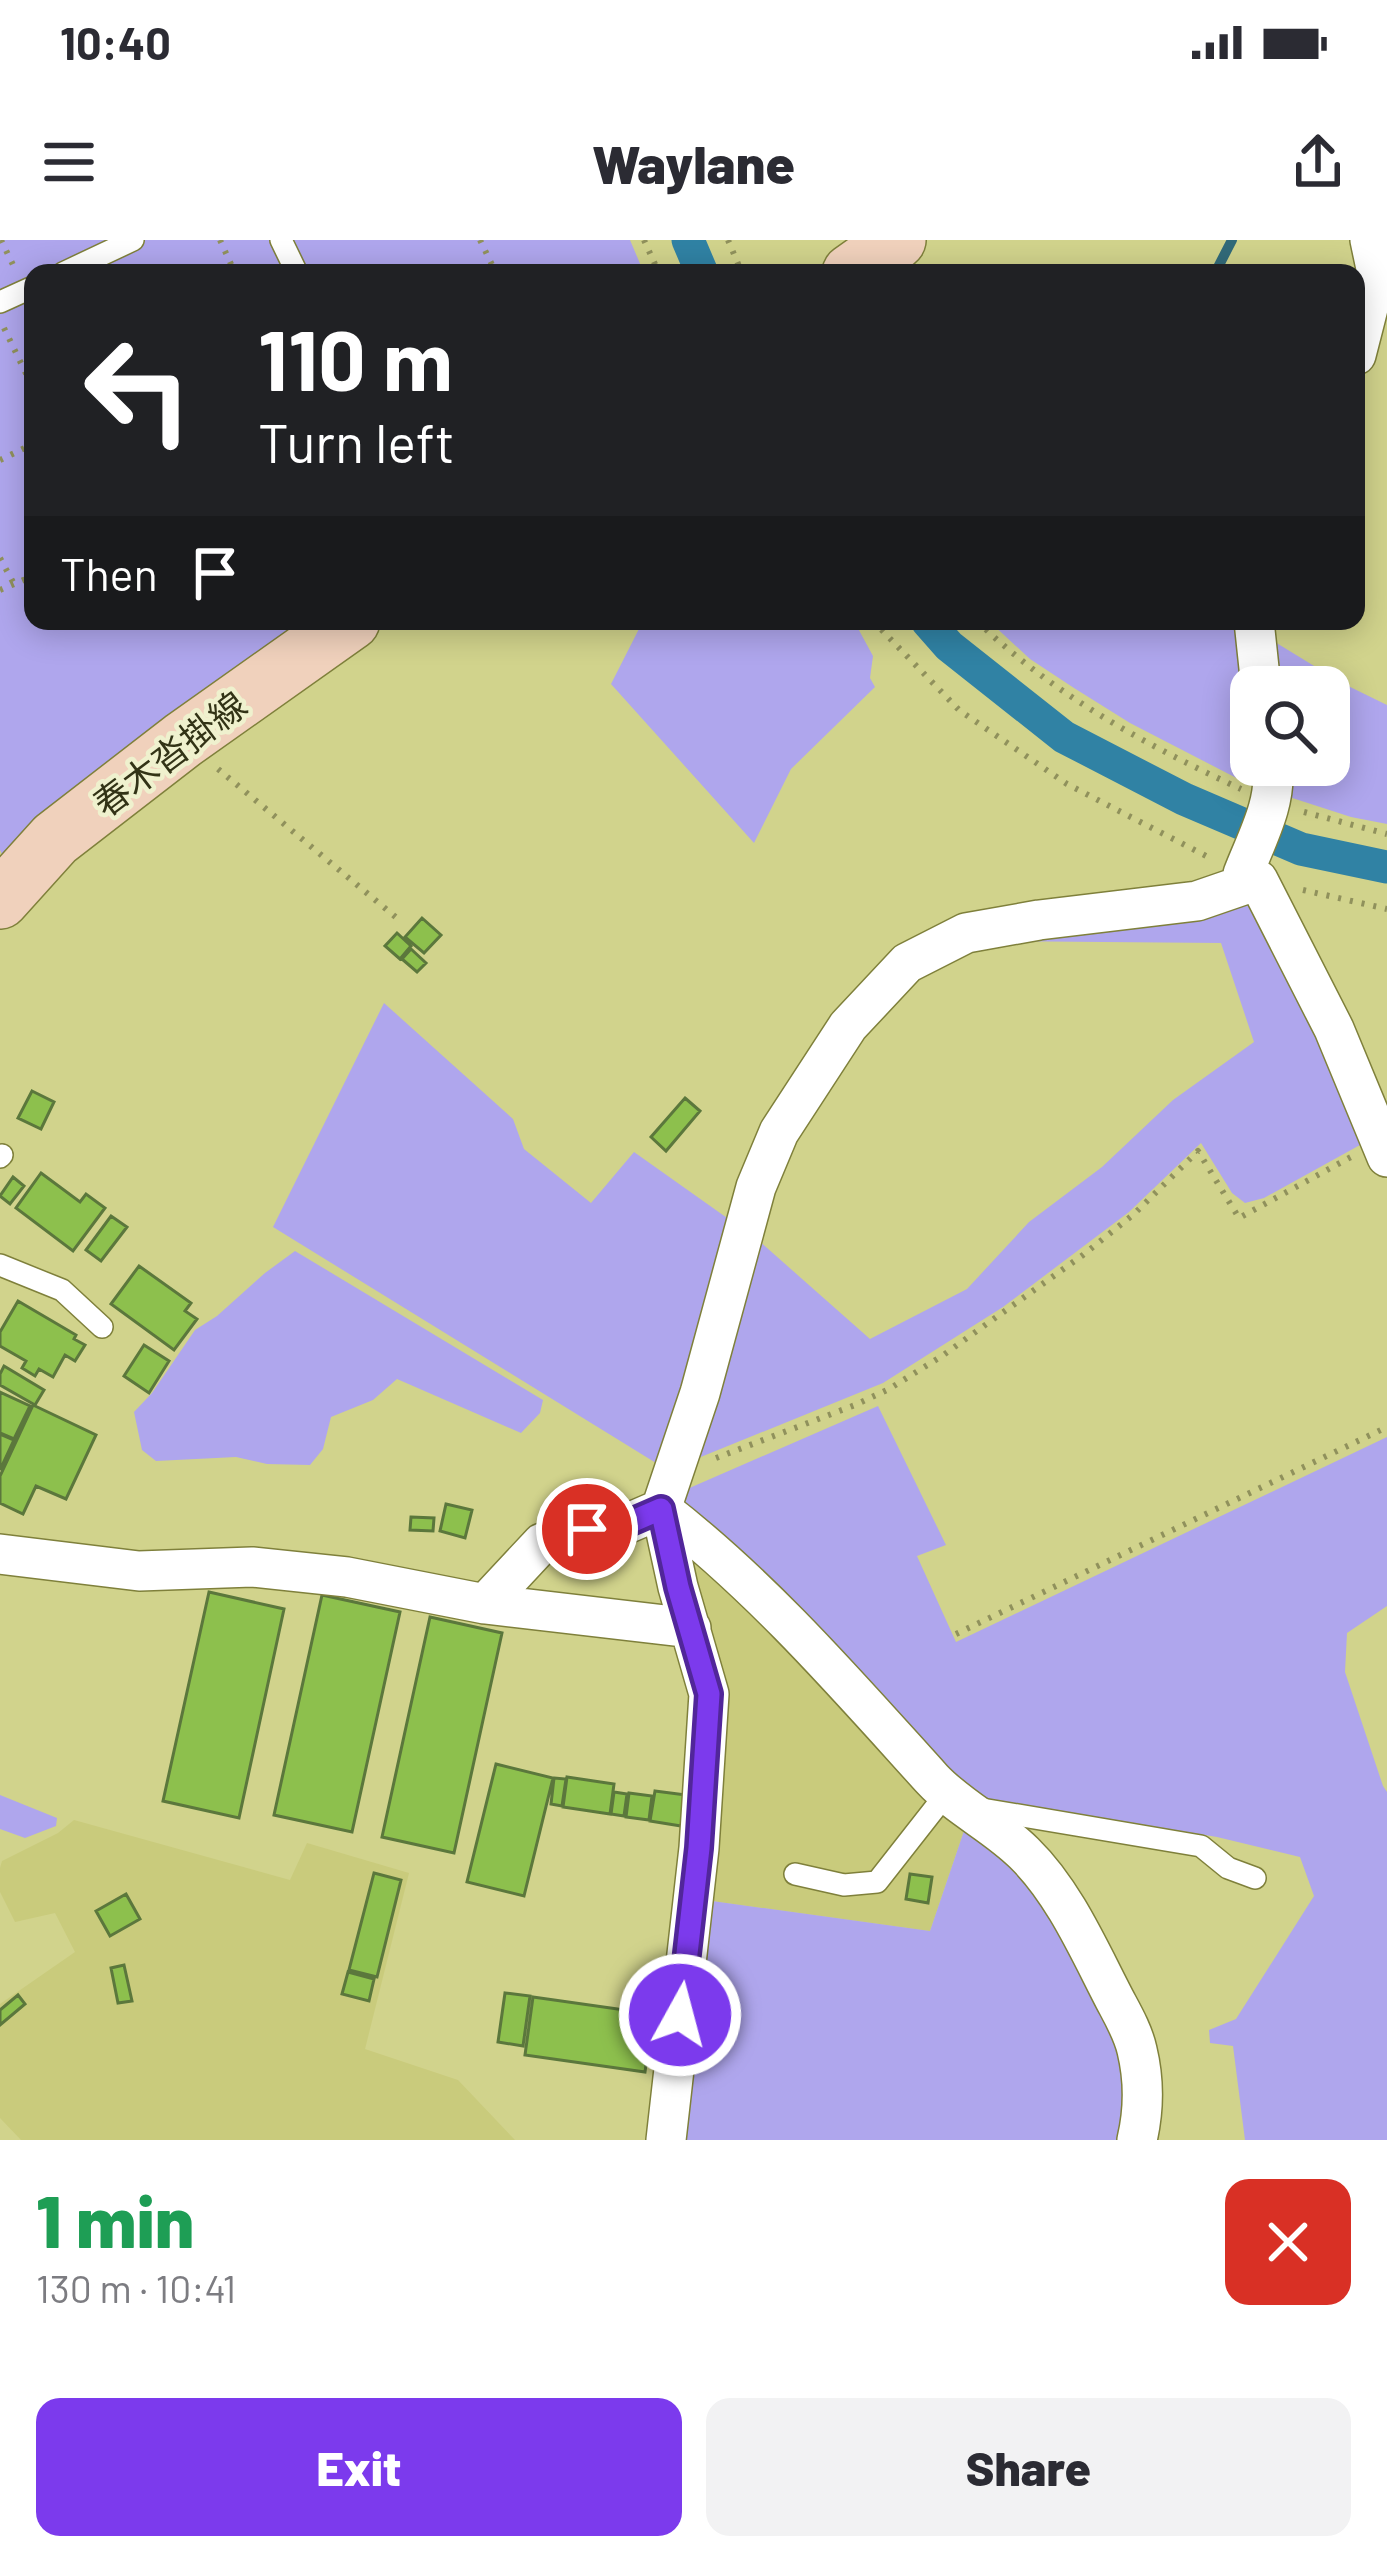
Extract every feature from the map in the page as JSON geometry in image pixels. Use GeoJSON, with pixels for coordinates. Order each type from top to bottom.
{"type":"FeatureCollection","features":[{"type":"Feature","properties":{"kind":"main road"},"geometry":{"type":"LineString","coordinates":[[864,264],[897,240]]}},
{"type":"Feature","properties":{"kind":"main road","name":"春木沓掛線"},"geometry":{"type":"LineString","coordinates":[[0,900],[56,839],[183,740],[338,630]]}},
{"type":"Feature","properties":{"kind":"street"},"geometry":{"type":"LineString","coordinates":[[1365,316],[1378,260]]}},
{"type":"Feature","properties":{"kind":"street"},"geometry":{"type":"LineString","coordinates":[[1255,630],[1259,666]]}},
{"type":"Feature","properties":{"kind":"street"},"geometry":{"type":"LineString","coordinates":[[1270,786],[1251,877],[1334,1029],[1384,1149]]}},
{"type":"Feature","properties":{"kind":"street"},"geometry":{"type":"LineString","coordinates":[[666,2140],[699,1848],[709,1694],[678,1587],[666,1494],[700,1393],[755,1187],[779,1132],[848,1026],[907,963],[966,933],[1197,902],[1251,877]]}},
{"type":"Feature","properties":{"kind":"street"},"geometry":{"type":"LineString","coordinates":[[485,1604],[542,1543],[587,1529],[624,1525],[666,1494]]}},
{"type":"Feature","properties":{"kind":"street"},"geometry":{"type":"LineString","coordinates":[[666,1494],[954,1800],[1006,1836],[1047,1878],[1100,1970],[1136,2046],[1142,2087],[1137,2140]]}},
{"type":"Feature","properties":{"kind":"street"},"geometry":{"type":"LineString","coordinates":[[0,1554],[139,1571],[252,1567],[347,1577],[485,1604],[692,1628]]}},
{"type":"Feature","properties":{"kind":"lane"},"geometry":{"type":"LineString","coordinates":[[82,264],[133,240]]}},
{"type":"Feature","properties":{"kind":"lane"},"geometry":{"type":"LineString","coordinates":[[0,1265],[62,1290],[102,1327]]}},
{"type":"Feature","properties":{"kind":"lane"},"geometry":{"type":"LineString","coordinates":[[795,1874],[844,1886],[878,1882],[954,1800],[1201,1846],[1228,1868],[1256,1878]]}},
{"type":"Feature","properties":{"kind":"path"},"geometry":{"type":"LineString","coordinates":[[0,320],[24,369]]}},
{"type":"Feature","properties":{"kind":"path"},"geometry":{"type":"LineString","coordinates":[[0,558],[14,584]]}},
{"type":"Feature","properties":{"kind":"path"},"geometry":{"type":"LineString","coordinates":[[0,590],[24,580]]}},
{"type":"Feature","properties":{"kind":"path"},"geometry":{"type":"LineString","coordinates":[[882,630],[959,710],[1067,784],[1251,877],[1387,909]]}},
{"type":"Feature","properties":{"kind":"path"},"geometry":{"type":"LineString","coordinates":[[987,630],[1041,677],[1106,719],[1181,761],[1230,773]]}},
{"type":"Feature","properties":{"kind":"path"},"geometry":{"type":"LineString","coordinates":[[183,740],[398,920]]}},
{"type":"Feature","properties":{"kind":"path"},"geometry":{"type":"LineString","coordinates":[[1278,786],[1387,834]]}},
{"type":"Feature","properties":{"kind":"path"},"geometry":{"type":"LineString","coordinates":[[666,1494],[716,1459],[855,1405],[942,1356],[1083,1256],[1198,1151],[1239,1218],[1384,1149]]}},
{"type":"Feature","properties":{"kind":"path"},"geometry":{"type":"LineString","coordinates":[[956,1634],[1387,1427]]}},
{"type":"Feature","properties":{"kind":"shaded area"},"geometry":{"type":"Polygon","coordinates":[[[0,240],[630,240],[640,264],[24,264],[24,630],[304,630],[6,863],[0,850],[0,240]]]}},
{"type":"Feature","properties":{"kind":"shaded area"},"geometry":{"type":"Polygon","coordinates":[[[638,630],[859,630],[873,656],[870,678],[875,687],[791,769],[754,843],[611,684],[638,630]]]}},
{"type":"Feature","properties":{"kind":"shaded area"},"geometry":{"type":"Polygon","coordinates":[[[999,630],[1237,630],[1242,666],[1230,666],[1230,775],[1130,723],[1030,659],[999,630]]]}},
{"type":"Feature","properties":{"kind":"shaded area"},"geometry":{"type":"Polygon","coordinates":[[[1270,639],[1314,666],[1273,666],[1270,639]]]}},
{"type":"Feature","properties":{"kind":"shaded area"},"geometry":{"type":"Polygon","coordinates":[[[1350,687],[1387,705],[1387,824],[1283,795],[1283,786],[1350,786],[1350,687]]]}},
{"type":"Feature","properties":{"kind":"shaded area"},"geometry":{"type":"Polygon","coordinates":[[[1262,904],[1365,1134],[1360,1145],[1264,1198],[1245,1203],[1232,1193],[1201,1143],[1129,1212],[1003,1307],[883,1383],[686,1463],[758,1240],[870,1339],[967,1289],[1029,1222],[1102,1167],[1173,1100],[1254,1042],[1221,943],[996,941],[1262,904]]]}},
{"type":"Feature","properties":{"kind":"shaded area"},"geometry":{"type":"Polygon","coordinates":[[[384,1003],[513,1119],[524,1149],[591,1203],[634,1152],[737,1225],[656,1463],[273,1227],[384,1003]]]}},
{"type":"Feature","properties":{"kind":"shaded area"},"geometry":{"type":"Polygon","coordinates":[[[295,1251],[543,1400],[540,1413],[521,1433],[397,1379],[373,1400],[331,1417],[323,1449],[310,1465],[267,1464],[236,1457],[156,1461],[142,1450],[134,1412],[195,1330],[295,1251]]]}},
{"type":"Feature","properties":{"kind":"shaded area"},"geometry":{"type":"Polygon","coordinates":[[[878,1406],[946,1545],[917,1556],[956,1642],[1387,1437],[1387,1606],[1347,1633],[1345,1672],[1387,1792],[1387,2140],[1245,2140],[1233,2046],[1210,2043],[1209,2030],[1236,2019],[1314,1896],[1300,1857],[1217,1837],[972,1796],[678,1510],[678,1493],[878,1406]]]}},
{"type":"Feature","properties":{"kind":"shaded area"},"geometry":{"type":"Polygon","coordinates":[[[698,1548],[967,1822],[930,1931],[705,1900],[685,1552],[698,1548]]]}},
{"type":"Feature","properties":{"kind":"shaded area"},"geometry":{"type":"Polygon","coordinates":[[[0,1795],[57,1818],[56,1826],[25,1838],[0,1829],[0,1795]]]}},
{"type":"Feature","properties":{"kind":"shaded area"},"geometry":{"type":"Polygon","coordinates":[[[74,1820],[290,1880],[307,1843],[409,1873],[365,2049],[458,2080],[515,2140],[21,2140],[0,2118],[0,2004],[75,1952],[55,1913],[15,1922],[0,1892],[0,1868],[2,1861],[74,1820]]]}},
{"type":"Feature","properties":{"kind":"shaded area"},"geometry":{"type":"Polygon","coordinates":[[[967,1822],[1020,1858],[1127,2048],[1125,2140],[681,2140],[705,1900],[930,1931],[967,1822]]]}},
{"type":"Feature","properties":{"kind":"building"},"geometry":{"type":"Polygon","coordinates":[[[422,918],[441,935],[424,953],[405,937],[422,918]]]}},
{"type":"Feature","properties":{"kind":"building"},"geometry":{"type":"Polygon","coordinates":[[[397,933],[411,946],[400,959],[385,946],[397,933]]]}},
{"type":"Feature","properties":{"kind":"building"},"geometry":{"type":"Polygon","coordinates":[[[411,949],[426,963],[417,972],[402,959],[411,949]]]}},
{"type":"Feature","properties":{"kind":"building"},"geometry":{"type":"Polygon","coordinates":[[[32,1091],[54,1102],[41,1129],[18,1118],[32,1091]]]}},
{"type":"Feature","properties":{"kind":"building"},"geometry":{"type":"Polygon","coordinates":[[[685,1098],[700,1111],[666,1151],[651,1137],[685,1098]]]}},
{"type":"Feature","properties":{"kind":"building"},"geometry":{"type":"Polygon","coordinates":[[[41,1173],[80,1202],[86,1194],[105,1208],[73,1251],[16,1208],[41,1173]]]}},
{"type":"Feature","properties":{"kind":"building"},"geometry":{"type":"Polygon","coordinates":[[[13,1177],[24,1186],[10,1204],[0,1196],[13,1177]]]}},
{"type":"Feature","properties":{"kind":"building"},"geometry":{"type":"Polygon","coordinates":[[[111,1216],[127,1227],[101,1261],[86,1250],[111,1216]]]}},
{"type":"Feature","properties":{"kind":"building"},"geometry":{"type":"Polygon","coordinates":[[[139,1266],[191,1303],[185,1311],[197,1319],[174,1350],[111,1304],[139,1266]]]}},
{"type":"Feature","properties":{"kind":"building"},"geometry":{"type":"Polygon","coordinates":[[[18,1301],[85,1345],[75,1361],[65,1355],[53,1377],[39,1369],[35,1376],[22,1368],[26,1361],[0,1346],[0,1332],[18,1301]]]}},
{"type":"Feature","properties":{"kind":"building"},"geometry":{"type":"Polygon","coordinates":[[[144,1345],[169,1361],[149,1393],[124,1376],[144,1345]]]}},
{"type":"Feature","properties":{"kind":"building"},"geometry":{"type":"Polygon","coordinates":[[[4,1366],[44,1390],[35,1405],[0,1385],[4,1366]]]}},
{"type":"Feature","properties":{"kind":"building"},"geometry":{"type":"Polygon","coordinates":[[[0,1392],[30,1406],[14,1439],[0,1433],[0,1392]]]}},
{"type":"Feature","properties":{"kind":"building"},"geometry":{"type":"Polygon","coordinates":[[[33,1405],[96,1435],[66,1499],[36,1486],[23,1514],[0,1503],[0,1476],[33,1405]]]}},
{"type":"Feature","properties":{"kind":"building"},"geometry":{"type":"Polygon","coordinates":[[[0,1434],[14,1440],[0,1470],[0,1434]]]}},
{"type":"Feature","properties":{"kind":"building"},"geometry":{"type":"Polygon","coordinates":[[[446,1504],[472,1510],[465,1538],[440,1531],[446,1504]]]}},
{"type":"Feature","properties":{"kind":"building"},"geometry":{"type":"Polygon","coordinates":[[[411,1517],[434,1518],[433,1531],[410,1530],[411,1517]]]}},
{"type":"Feature","properties":{"kind":"building"},"geometry":{"type":"Polygon","coordinates":[[[209,1592],[284,1609],[239,1818],[163,1801],[209,1592]]]}},
{"type":"Feature","properties":{"kind":"building"},"geometry":{"type":"Polygon","coordinates":[[[322,1595],[400,1612],[352,1832],[274,1815],[322,1595]]]}},
{"type":"Feature","properties":{"kind":"building"},"geometry":{"type":"Polygon","coordinates":[[[430,1617],[502,1633],[454,1853],[382,1837],[430,1617]]]}},
{"type":"Feature","properties":{"kind":"building"},"geometry":{"type":"Polygon","coordinates":[[[496,1764],[553,1778],[524,1896],[467,1882],[496,1764]]]}},
{"type":"Feature","properties":{"kind":"building"},"geometry":{"type":"Polygon","coordinates":[[[567,1777],[614,1784],[610,1814],[563,1807],[567,1777]]]}},
{"type":"Feature","properties":{"kind":"building"},"geometry":{"type":"Polygon","coordinates":[[[554,1778],[566,1779],[562,1806],[551,1804],[554,1778]]]}},
{"type":"Feature","properties":{"kind":"building"},"geometry":{"type":"Polygon","coordinates":[[[655,1791],[686,1795],[681,1826],[650,1821],[655,1791]]]}},
{"type":"Feature","properties":{"kind":"building"},"geometry":{"type":"Polygon","coordinates":[[[614,1792],[627,1794],[624,1816],[611,1814],[614,1792]]]}},
{"type":"Feature","properties":{"kind":"building"},"geometry":{"type":"Polygon","coordinates":[[[629,1793],[652,1796],[649,1820],[626,1817],[629,1793]]]}},
{"type":"Feature","properties":{"kind":"building"},"geometry":{"type":"Polygon","coordinates":[[[374,1873],[401,1880],[377,1977],[349,1970],[374,1873]]]}},
{"type":"Feature","properties":{"kind":"building"},"geometry":{"type":"Polygon","coordinates":[[[910,1874],[932,1877],[928,1903],[906,1899],[910,1874]]]}},
{"type":"Feature","properties":{"kind":"building"},"geometry":{"type":"Polygon","coordinates":[[[126,1894],[140,1919],[110,1936],[96,1911],[126,1894]]]}},
{"type":"Feature","properties":{"kind":"building"},"geometry":{"type":"Polygon","coordinates":[[[124,1965],[132,2001],[118,2003],[111,1968],[124,1965]]]}},
{"type":"Feature","properties":{"kind":"building"},"geometry":{"type":"Polygon","coordinates":[[[348,1972],[374,1979],[369,2001],[342,1994],[348,1972]]]}},
{"type":"Feature","properties":{"kind":"building"},"geometry":{"type":"Polygon","coordinates":[[[505,1993],[530,1996],[523,2046],[498,2042],[505,1993]]]}},
{"type":"Feature","properties":{"kind":"building"},"geometry":{"type":"Polygon","coordinates":[[[18,1995],[25,2004],[0,2025],[0,2010],[18,1995]]]}},
{"type":"Feature","properties":{"kind":"building"},"geometry":{"type":"Polygon","coordinates":[[[533,1997],[653,2014],[645,2072],[525,2055],[533,1997]]]}},
{"type":"Feature","properties":{"kind":"waterway"},"geometry":{"type":"LineString","coordinates":[[688,240],[698,264]]}},
{"type":"Feature","properties":{"kind":"waterway"},"geometry":{"type":"LineString","coordinates":[[1220,264],[1232,240]]}},
{"type":"Feature","properties":{"kind":"waterway"},"geometry":{"type":"LineString","coordinates":[[935,630],[1064,737],[1184,799],[1301,849],[1387,867]]}},
{"type":"Feature","properties":{"kind":"route"},"geometry":{"type":"LineString","coordinates":[[587,1529],[624,1525],[661,1509],[709,1694],[699,1848],[680,2015]]}}]}
